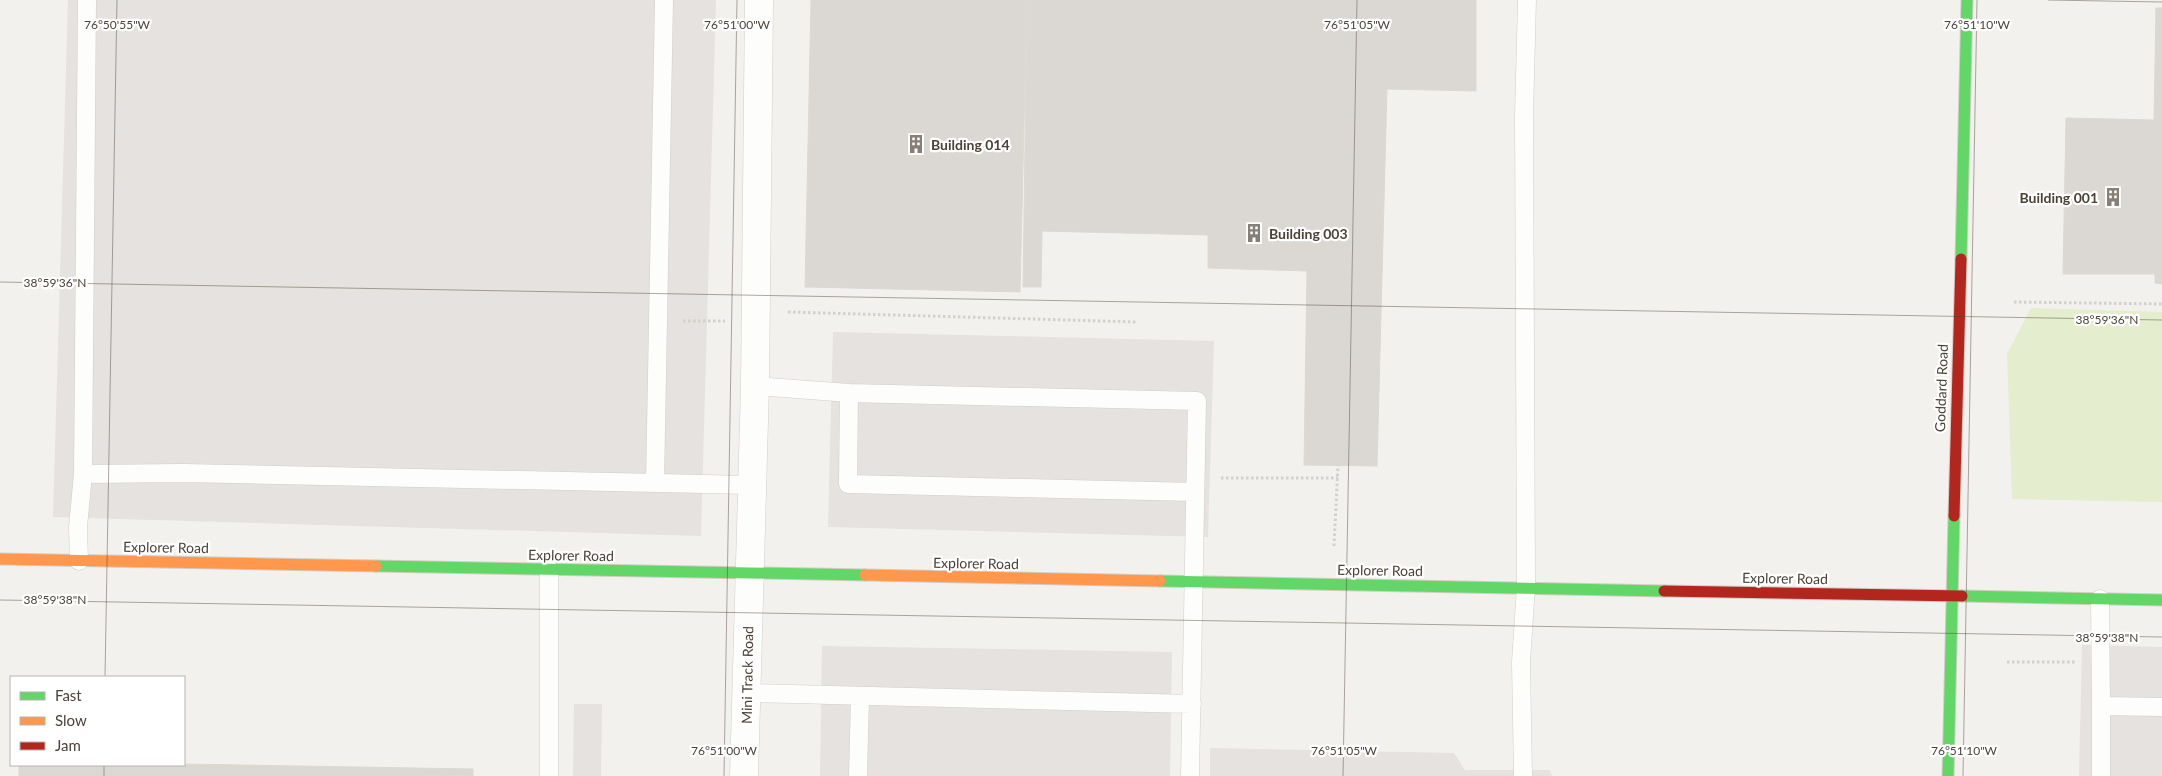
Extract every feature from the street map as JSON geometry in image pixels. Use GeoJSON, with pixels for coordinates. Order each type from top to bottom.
{"type":"FeatureCollection","features":[{"type":"Feature","properties":{"kind":"street","name":"Mini Track Road"},"geometry":{"type":"LineString","coordinates":[[744,776],[755,386],[759,0]]}},
{"type":"Feature","properties":{"kind":"street","name":"Goddard Road"},"geometry":{"type":"LineString","coordinates":[[1948,776],[1950,597],[1967,0]]}},
{"type":"Feature","properties":{"kind":"street","name":"Explorer Road"},"geometry":{"type":"LineString","coordinates":[[0,559],[1193,582],[1526,586],[1950,597],[2162,600]]}},
{"type":"Feature","properties":{"kind":"lane"},"geometry":{"type":"LineString","coordinates":[[79,561],[78,527],[83,474],[88,0]]}},
{"type":"Feature","properties":{"kind":"lane"},"geometry":{"type":"LineString","coordinates":[[655,483],[664,0]]}},
{"type":"Feature","properties":{"kind":"lane"},"geometry":{"type":"LineString","coordinates":[[1523,776],[1521,662],[1526,586],[1524,114],[1527,0]]}},
{"type":"Feature","properties":{"kind":"lane"},"geometry":{"type":"LineString","coordinates":[[755,386],[849,393],[1197,400],[1190,776]]}},
{"type":"Feature","properties":{"kind":"lane"},"geometry":{"type":"LineString","coordinates":[[849,393],[848,484],[1195,492]]}},
{"type":"Feature","properties":{"kind":"lane"},"geometry":{"type":"LineString","coordinates":[[83,474],[194,473],[751,485]]}},
{"type":"Feature","properties":{"kind":"lane"},"geometry":{"type":"LineString","coordinates":[[550,569],[550,776]]}},
{"type":"Feature","properties":{"kind":"lane"},"geometry":{"type":"LineString","coordinates":[[2100,599],[2100,776]]}},
{"type":"Feature","properties":{"kind":"lane"},"geometry":{"type":"LineString","coordinates":[[747,693],[1192,704]]}},
{"type":"Feature","properties":{"kind":"lane"},"geometry":{"type":"LineString","coordinates":[[858,776],[860,697]]}},
{"type":"Feature","properties":{"kind":"lane"},"geometry":{"type":"LineString","coordinates":[[2101,706],[2162,707]]}},
{"type":"Feature","properties":{"kind":"path"},"geometry":{"type":"LineString","coordinates":[[2014,302],[2162,304]]}},
{"type":"Feature","properties":{"kind":"path"},"geometry":{"type":"LineString","coordinates":[[779,311],[1137,322]]}},
{"type":"Feature","properties":{"kind":"path"},"geometry":{"type":"LineString","coordinates":[[658,320],[726,321]]}},
{"type":"Feature","properties":{"kind":"path"},"geometry":{"type":"LineString","coordinates":[[1334,546],[1338,466]]}},
{"type":"Feature","properties":{"kind":"path"},"geometry":{"type":"LineString","coordinates":[[1218,478],[1338,478]]}},
{"type":"Feature","properties":{"kind":"path"},"geometry":{"type":"LineString","coordinates":[[2007,662],[2101,662]]}},
{"type":"Feature","properties":{"kind":"green space"},"geometry":{"type":"Polygon","coordinates":[[[2031,308],[2162,312],[2162,502],[2012,499],[2007,354],[2031,308]]]}},
{"type":"Feature","properties":{"kind":"shaded area"},"geometry":{"type":"Polygon","coordinates":[[[68,0],[716,0],[701,536],[53,517],[68,0]]]}},
{"type":"Feature","properties":{"kind":"shaded area"},"geometry":{"type":"Polygon","coordinates":[[[833,332],[1214,341],[1208,537],[828,527],[833,332]]]}},
{"type":"Feature","properties":{"kind":"shaded area"},"geometry":{"type":"Polygon","coordinates":[[[2082,645],[2162,647],[2162,776],[2079,776],[2082,645]]]}},
{"type":"Feature","properties":{"kind":"shaded area"},"geometry":{"type":"Polygon","coordinates":[[[822,646],[1172,652],[1170,776],[820,776],[822,646]]]}},
{"type":"Feature","properties":{"kind":"shaded area"},"geometry":{"type":"Polygon","coordinates":[[[574,704],[602,704],[601,776],[573,776],[574,704]]]}},
{"type":"Feature","properties":{"kind":"shaded area"},"geometry":{"type":"Polygon","coordinates":[[[1210,748],[1454,753],[1465,770],[1550,770],[1552,776],[1210,776],[1210,748]]]}},
{"type":"Feature","properties":{"kind":"building","name":"Building 014"},"geometry":{"type":"Polygon","coordinates":[[[811,0],[1027,0],[1020,292],[805,287],[811,0]]]}},
{"type":"Feature","properties":{"kind":"building","name":"Building 003"},"geometry":{"type":"Polygon","coordinates":[[[1027,0],[1476,0],[1476,91],[1387,89],[1377,466],[1304,465],[1307,271],[1208,268],[1208,235],[1042,231],[1041,287],[1023,287],[1027,0]]]}},
{"type":"Feature","properties":{"kind":"building","name":"Building 001"},"geometry":{"type":"Polygon","coordinates":[[[2156,8],[2162,8],[2162,284],[2155,283],[2155,274],[2063,274],[2066,118],[2154,120],[2156,8]]]}},
{"type":"Feature","properties":{"kind":"building"},"geometry":{"type":"Polygon","coordinates":[[[185,764],[473,769],[473,776],[19,776],[19,766],[185,766],[185,764]]]}},
{"type":"Feature","properties":{"kind":"traffic: fast"},"geometry":{"type":"LineString","coordinates":[[1961,259],[1967,0]]}},
{"type":"Feature","properties":{"kind":"traffic: fast"},"geometry":{"type":"LineString","coordinates":[[1948,776],[1954,516]]}},
{"type":"Feature","properties":{"kind":"traffic: fast"},"geometry":{"type":"LineString","coordinates":[[376,566],[865,575]]}},
{"type":"Feature","properties":{"kind":"traffic: fast"},"geometry":{"type":"LineString","coordinates":[[1160,581],[1664,591]]}},
{"type":"Feature","properties":{"kind":"traffic: fast"},"geometry":{"type":"LineString","coordinates":[[1962,596],[2162,600]]}},
{"type":"Feature","properties":{"kind":"traffic: slow"},"geometry":{"type":"LineString","coordinates":[[0,559],[376,566]]}},
{"type":"Feature","properties":{"kind":"traffic: slow"},"geometry":{"type":"LineString","coordinates":[[865,575],[1160,581]]}},
{"type":"Feature","properties":{"kind":"traffic: jam"},"geometry":{"type":"LineString","coordinates":[[1954,516],[1961,259]]}},
{"type":"Feature","properties":{"kind":"traffic: jam"},"geometry":{"type":"LineString","coordinates":[[1664,591],[1962,596]]}},
{"type":"Feature","properties":{"kind":"place","name":"Building 014"},"geometry":{"type":"Point","coordinates":[916,144]}},
{"type":"Feature","properties":{"kind":"place","name":"Building 001"},"geometry":{"type":"Point","coordinates":[2113,197]}},
{"type":"Feature","properties":{"kind":"place","name":"Building 003"},"geometry":{"type":"Point","coordinates":[1254,233]}}]}
